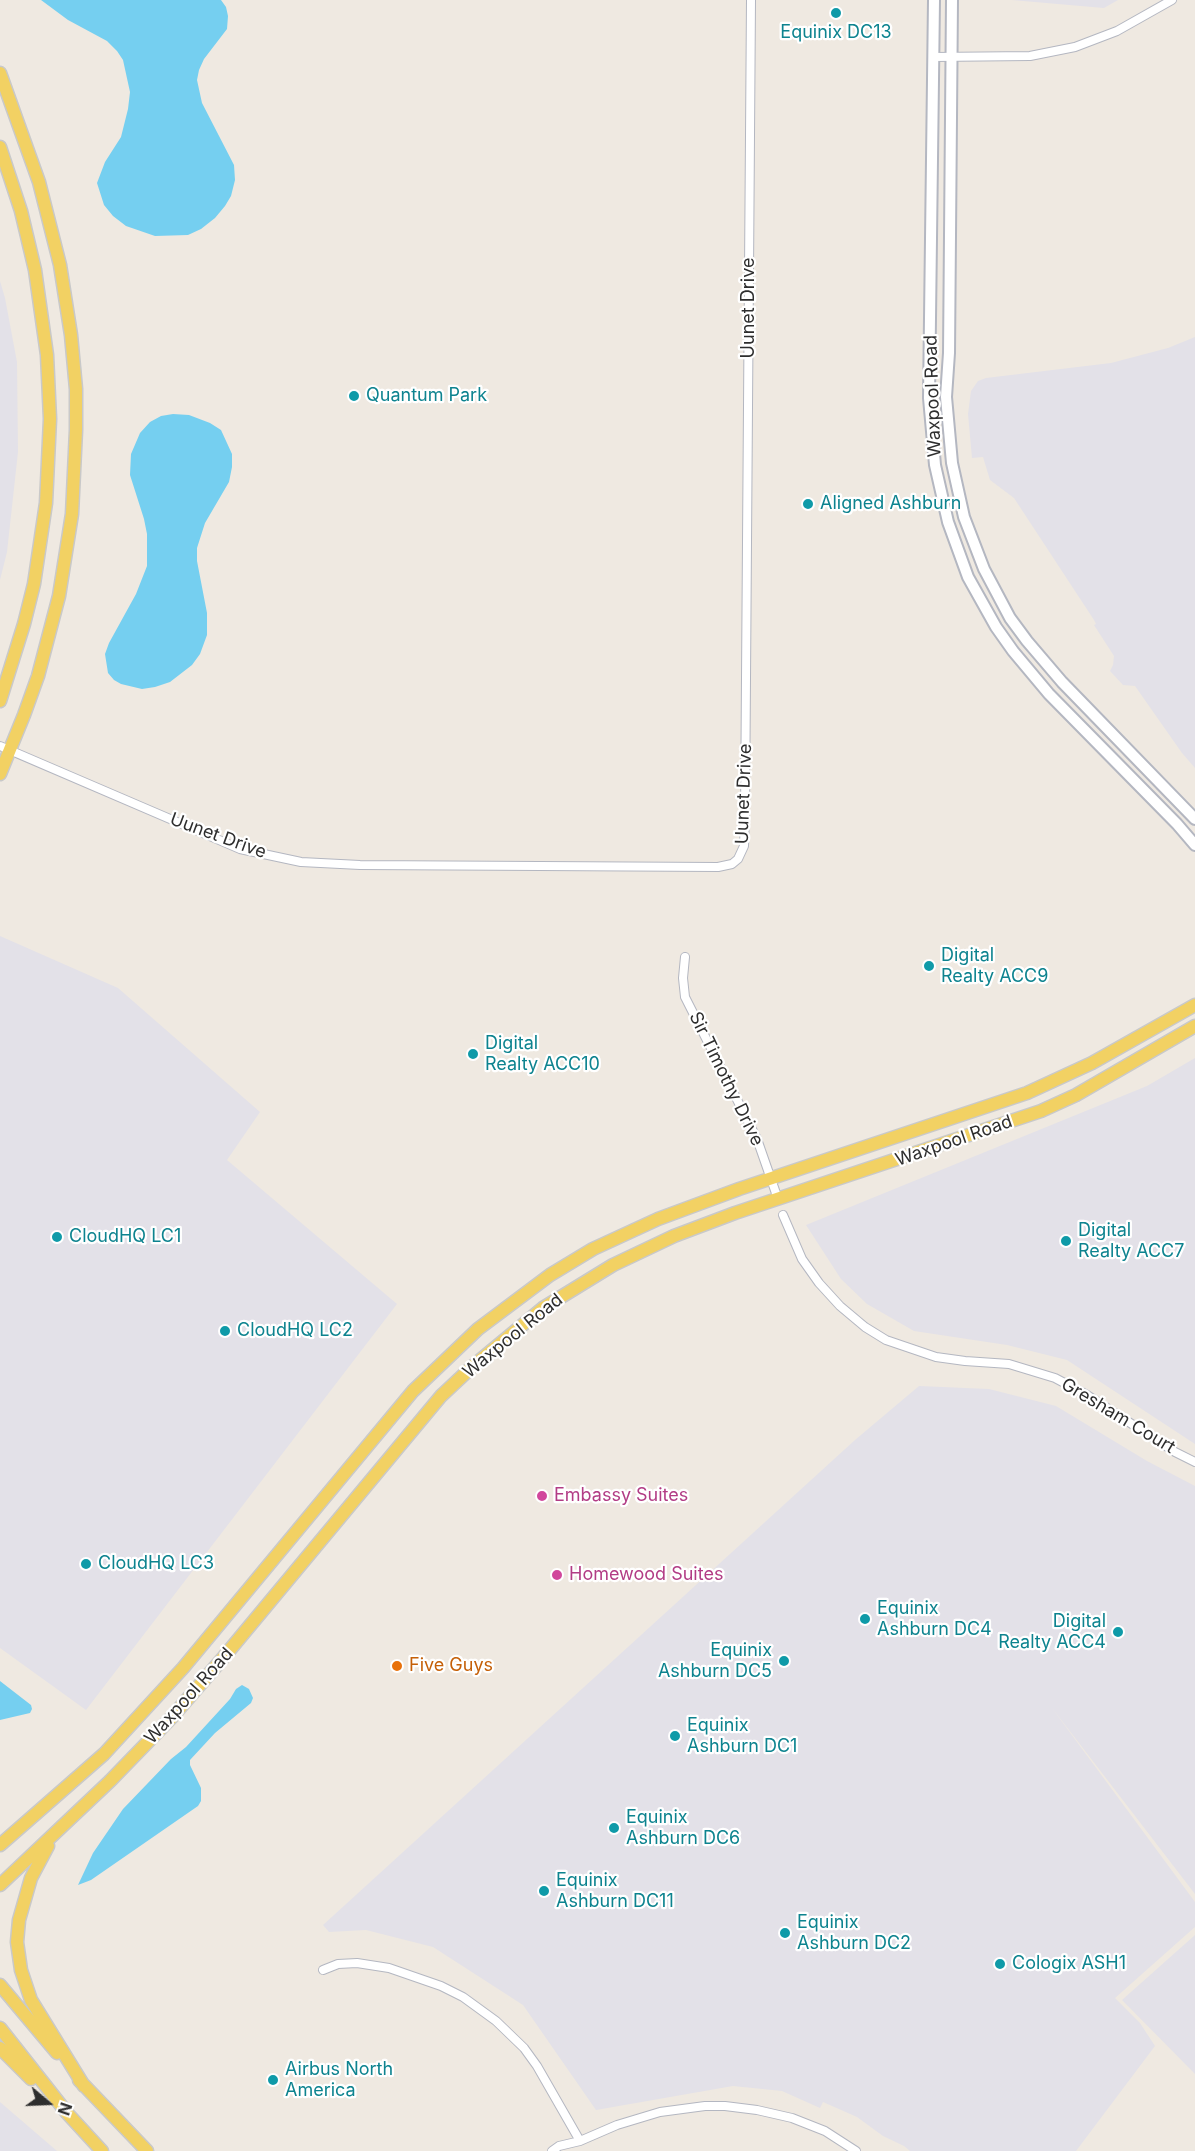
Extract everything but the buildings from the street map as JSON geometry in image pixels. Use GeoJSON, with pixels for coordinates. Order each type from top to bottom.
{"type":"FeatureCollection","features":[{"type":"Feature","properties":{"kind":"main road","name":"Waxpool Road"},"geometry":{"type":"LineString","coordinates":[[934,0],[930,398],[935,465],[948,522],[957,550],[973,585],[996,627],[1013,651],[1049,694],[1195,845]]}},
{"type":"Feature","properties":{"kind":"main road","name":"Waxpool Road"},"geometry":{"type":"LineString","coordinates":[[952,0],[949,352],[946,397],[952,463],[964,517],[984,569],[1026,641],[1062,682],[1195,819]]}},
{"type":"Feature","properties":{"kind":"main road"},"geometry":{"type":"LineString","coordinates":[[0,73],[27,146],[51,225],[67,302],[76,389],[75,472],[65,565],[38,676],[5,749],[0,774]]}},
{"type":"Feature","properties":{"kind":"main road"},"geometry":{"type":"LineString","coordinates":[[0,147],[21,211],[35,270],[47,355],[50,419],[46,503],[35,574],[24,624],[0,701]]}},
{"type":"Feature","properties":{"kind":"main road","name":"Waxpool Road"},"geometry":{"type":"LineString","coordinates":[[0,1845],[104,1754],[150,1705],[222,1622],[413,1391],[471,1335],[550,1275],[593,1249],[658,1219],[1027,1093],[1092,1063],[1195,1005]]}},
{"type":"Feature","properties":{"kind":"main road","name":"Waxpool Road"},"geometry":{"type":"LineString","coordinates":[[0,1886],[110,1781],[172,1717],[224,1658],[441,1396],[473,1366],[543,1308],[613,1265],[674,1236],[1041,1111],[1076,1095],[1195,1026]]}},
{"type":"Feature","properties":{"kind":"main road"},"geometry":{"type":"LineString","coordinates":[[54,1834],[25,1894],[17,1942],[21,1970],[31,2000],[84,2086]]}},
{"type":"Feature","properties":{"kind":"main road"},"geometry":{"type":"LineString","coordinates":[[0,1985],[84,2086],[147,2151]]}},
{"type":"Feature","properties":{"kind":"main road"},"geometry":{"type":"LineString","coordinates":[[0,2028],[67,2113]]}},
{"type":"Feature","properties":{"kind":"main road"},"geometry":{"type":"LineString","coordinates":[[0,2048],[67,2113],[102,2151]]}},
{"type":"Feature","properties":{"kind":"street","name":"Uunet Drive"},"geometry":{"type":"LineString","coordinates":[[5,749],[240,849],[301,862],[360,865],[718,867],[732,864],[738,859],[744,846],[745,814],[751,0]]}},
{"type":"Feature","properties":{"kind":"street"},"geometry":{"type":"LineString","coordinates":[[934,57],[1030,56],[1076,48],[1117,31],[1172,0]]}},
{"type":"Feature","properties":{"kind":"street","name":"Sir Timothy Drive"},"geometry":{"type":"LineString","coordinates":[[685,957],[683,978],[685,997],[757,1139],[778,1199]]}},
{"type":"Feature","properties":{"kind":"street","name":"Gresham Court"},"geometry":{"type":"LineString","coordinates":[[783,1215],[802,1259],[819,1283],[840,1306],[865,1327],[886,1340],[936,1357],[1009,1364],[1055,1378],[1087,1395],[1195,1462]]}},
{"type":"Feature","properties":{"kind":"street"},"geometry":{"type":"LineString","coordinates":[[323,1970],[338,1964],[388,1968],[441,1986],[463,1997],[495,2021],[524,2048],[537,2066],[580,2141]]}},
{"type":"Feature","properties":{"kind":"street"},"geometry":{"type":"LineString","coordinates":[[552,2151],[559,2146],[580,2141],[617,2125],[660,2112],[705,2106],[758,2110],[792,2118],[825,2131],[856,2151]]}},
{"type":"Feature","properties":{"kind":"street"},"geometry":{"type":"LineString","coordinates":[[574,2151],[580,2141]]}},
{"type":"Feature","properties":{"kind":"shaded area"},"geometry":{"type":"Polygon","coordinates":[[[1012,0],[1118,0],[1104,8],[1012,0]]]}},
{"type":"Feature","properties":{"kind":"shaded area"},"geometry":{"type":"Polygon","coordinates":[[[0,281],[17,362],[18,452],[7,552],[0,580],[0,281]]]}},
{"type":"Feature","properties":{"kind":"shaded area"},"geometry":{"type":"Polygon","coordinates":[[[1195,337],[1195,768],[1135,686],[1123,685],[1110,671],[1114,656],[1094,625],[1096,624],[1094,620],[1014,498],[990,480],[983,457],[972,458],[968,414],[971,391],[978,381],[986,378],[1111,363],[1168,348],[1195,337]]]}},
{"type":"Feature","properties":{"kind":"shaded area"},"geometry":{"type":"Polygon","coordinates":[[[0,936],[118,988],[260,1112],[227,1160],[397,1304],[86,1710],[0,1648],[0,936]]]}},
{"type":"Feature","properties":{"kind":"shaded area"},"geometry":{"type":"Polygon","coordinates":[[[1195,1058],[1195,1444],[1067,1360],[1007,1345],[914,1331],[867,1304],[841,1279],[806,1225],[1147,1086],[1195,1058]]]}},
{"type":"Feature","properties":{"kind":"shaded area"},"geometry":{"type":"Polygon","coordinates":[[[919,1386],[989,1389],[1056,1406],[1147,1461],[1195,1486],[1195,1894],[1052,1708],[1195,1902],[1195,1927],[1115,1998],[1140,2023],[1155,2046],[1076,2151],[910,2151],[883,2136],[857,2117],[823,2102],[820,2108],[782,2091],[733,2086],[596,2110],[523,2005],[433,1947],[366,1930],[329,1932],[323,1925],[855,1440],[919,1386]]]}},
{"type":"Feature","properties":{"kind":"shaded area"},"geometry":{"type":"Polygon","coordinates":[[[1195,1935],[1195,2074],[1122,2000],[1195,1935]]]}},
{"type":"Feature","properties":{"kind":"shaded area"},"geometry":{"type":"Polygon","coordinates":[[[0,2102],[57,2151],[0,2151],[0,2102]]]}},
{"type":"Feature","properties":{"kind":"water"},"geometry":{"type":"Polygon","coordinates":[[[41,0],[221,0],[226,7],[227,29],[204,59],[197,80],[202,103],[234,165],[235,180],[231,196],[225,206],[201,229],[188,235],[155,236],[126,226],[104,205],[97,183],[105,162],[121,137],[128,109],[130,92],[123,60],[107,41],[68,20],[41,0]]]}},
{"type":"Feature","properties":{"kind":"water"},"geometry":{"type":"Polygon","coordinates":[[[189,415],[221,430],[232,454],[232,467],[229,482],[205,523],[197,548],[197,561],[207,613],[207,635],[200,654],[192,665],[170,682],[142,689],[114,680],[108,673],[105,654],[136,594],[147,566],[147,534],[130,475],[131,454],[140,433],[150,422],[161,416],[189,415]]]}},
{"type":"Feature","properties":{"kind":"water"},"geometry":{"type":"Polygon","coordinates":[[[0,1681],[31,1705],[30,1713],[0,1720],[0,1681]]]}},
{"type":"Feature","properties":{"kind":"water"},"geometry":{"type":"Polygon","coordinates":[[[242,1685],[249,1689],[253,1698],[251,1703],[215,1733],[190,1760],[190,1765],[201,1788],[201,1801],[198,1806],[91,1880],[78,1885],[93,1853],[123,1809],[171,1759],[186,1747],[242,1685]]]}},
{"type":"Feature","properties":{"kind":"place","name":"Equinix DC13"},"geometry":{"type":"Point","coordinates":[836,13]}},
{"type":"Feature","properties":{"kind":"place","name":"Quantum Park"},"geometry":{"type":"Point","coordinates":[354,396]}},
{"type":"Feature","properties":{"kind":"place","name":"Aligned Ashburn"},"geometry":{"type":"Point","coordinates":[808,504]}},
{"type":"Feature","properties":{"kind":"place","name":"Digital Realty ACC9"},"geometry":{"type":"Point","coordinates":[929,966]}},
{"type":"Feature","properties":{"kind":"place","name":"Digital Realty ACC10"},"geometry":{"type":"Point","coordinates":[473,1054]}},
{"type":"Feature","properties":{"kind":"place","name":"CloudHQ LC1"},"geometry":{"type":"Point","coordinates":[57,1237]}},
{"type":"Feature","properties":{"kind":"place","name":"Digital Realty ACC7"},"geometry":{"type":"Point","coordinates":[1066,1241]}},
{"type":"Feature","properties":{"kind":"place","name":"CloudHQ LC2"},"geometry":{"type":"Point","coordinates":[225,1331]}},
{"type":"Feature","properties":{"kind":"place","name":"Embassy Suites"},"geometry":{"type":"Point","coordinates":[542,1496]}},
{"type":"Feature","properties":{"kind":"place","name":"CloudHQ LC3"},"geometry":{"type":"Point","coordinates":[86,1564]}},
{"type":"Feature","properties":{"kind":"place","name":"Homewood Suites"},"geometry":{"type":"Point","coordinates":[557,1575]}},
{"type":"Feature","properties":{"kind":"place","name":"Equinix Ashburn DC4"},"geometry":{"type":"Point","coordinates":[865,1619]}},
{"type":"Feature","properties":{"kind":"place","name":"Digital Realty ACC4"},"geometry":{"type":"Point","coordinates":[1118,1632]}},
{"type":"Feature","properties":{"kind":"place","name":"Equinix Ashburn DC5"},"geometry":{"type":"Point","coordinates":[784,1661]}},
{"type":"Feature","properties":{"kind":"place","name":"Five Guys"},"geometry":{"type":"Point","coordinates":[397,1666]}},
{"type":"Feature","properties":{"kind":"place","name":"Equinix Ashburn DC1"},"geometry":{"type":"Point","coordinates":[675,1736]}},
{"type":"Feature","properties":{"kind":"place","name":"Equinix Ashburn DC6"},"geometry":{"type":"Point","coordinates":[614,1828]}},
{"type":"Feature","properties":{"kind":"place","name":"Equinix Ashburn DC11"},"geometry":{"type":"Point","coordinates":[544,1891]}},
{"type":"Feature","properties":{"kind":"place","name":"Equinix Ashburn DC2"},"geometry":{"type":"Point","coordinates":[785,1933]}},
{"type":"Feature","properties":{"kind":"place","name":"Cologix ASH1"},"geometry":{"type":"Point","coordinates":[1000,1964]}},
{"type":"Feature","properties":{"kind":"place","name":"Airbus North America"},"geometry":{"type":"Point","coordinates":[273,2080]}}]}
